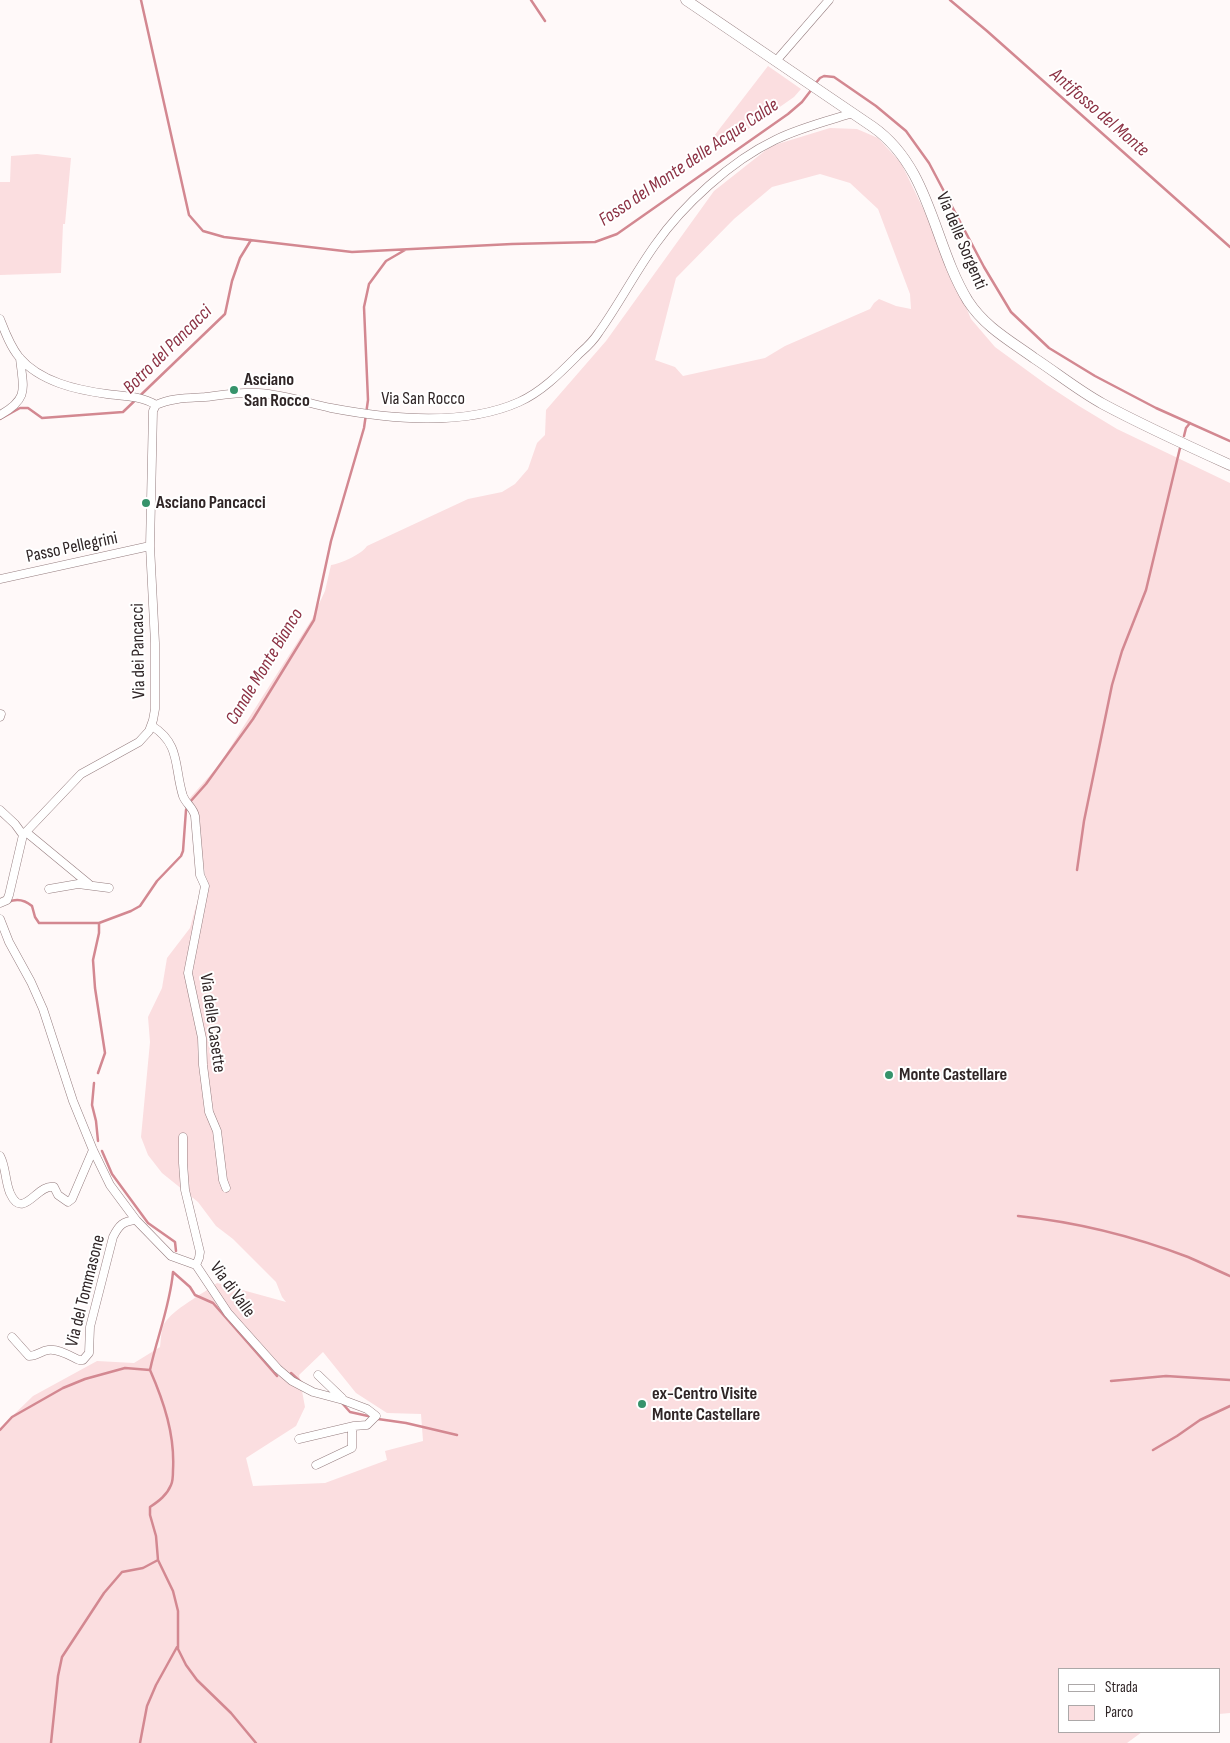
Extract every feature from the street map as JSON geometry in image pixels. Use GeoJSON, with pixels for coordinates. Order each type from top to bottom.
{"type":"FeatureCollection","features":[{"type":"Feature","properties":{"kind":"main road","name":"Via delle Sorgenti"},"geometry":{"type":"LineString","coordinates":[[686,0],[820,90],[886,137],[898,149],[917,181],[962,288],[969,301],[988,326],[1103,404],[1230,465]]}},
{"type":"Feature","properties":{"kind":"street"},"geometry":{"type":"LineString","coordinates":[[776,61],[829,0]]}},
{"type":"Feature","properties":{"kind":"street","name":"Via San Rocco"},"geometry":{"type":"LineString","coordinates":[[156,405],[189,398],[259,393],[372,415],[430,418],[463,416],[500,408],[532,395],[561,372],[594,340],[667,229],[686,207],[708,187],[771,141],[808,127],[853,114]]}},
{"type":"Feature","properties":{"kind":"street"},"geometry":{"type":"LineString","coordinates":[[0,319],[9,340],[20,358],[40,374],[64,385],[84,390],[145,399],[156,405]]}},
{"type":"Feature","properties":{"kind":"street"},"geometry":{"type":"LineString","coordinates":[[0,415],[13,407],[22,395],[20,358]]}},
{"type":"Feature","properties":{"kind":"street","name":"Via dei Pancacci"},"geometry":{"type":"LineString","coordinates":[[152,726],[155,709],[155,643],[150,546],[151,445],[153,411],[156,405]]}},
{"type":"Feature","properties":{"kind":"street","name":"Passo Pellegrini"},"geometry":{"type":"LineString","coordinates":[[0,579],[150,546]]}},
{"type":"Feature","properties":{"kind":"street"},"geometry":{"type":"LineString","coordinates":[[0,904],[7,900],[10,893],[25,834],[81,774],[139,742],[146,736],[152,726]]}},
{"type":"Feature","properties":{"kind":"street","name":"Via delle Casette"},"geometry":{"type":"LineString","coordinates":[[152,726],[163,734],[170,743],[176,757],[185,800],[192,808],[195,816],[200,875],[205,886],[188,973],[202,1038],[203,1065],[209,1112],[217,1131],[223,1180],[226,1188]]}},
{"type":"Feature","properties":{"kind":"street"},"geometry":{"type":"LineString","coordinates":[[0,810],[25,834],[89,884]]}},
{"type":"Feature","properties":{"kind":"street"},"geometry":{"type":"LineString","coordinates":[[49,889],[89,884],[109,888]]}},
{"type":"Feature","properties":{"kind":"street","name":"Via di Valle"},"geometry":{"type":"LineString","coordinates":[[0,919],[5,934],[31,982],[43,1010],[73,1101],[110,1186],[136,1220],[171,1256],[196,1265],[228,1313],[278,1369],[305,1389],[367,1409],[376,1416],[367,1424],[354,1426]]}},
{"type":"Feature","properties":{"kind":"street"},"geometry":{"type":"LineString","coordinates":[[183,1137],[185,1190],[200,1252],[196,1265]]}},
{"type":"Feature","properties":{"kind":"street"},"geometry":{"type":"LineString","coordinates":[[0,1156],[10,1193],[17,1202],[27,1203],[49,1186],[54,1187],[58,1195],[68,1202],[72,1199],[93,1150]]}},
{"type":"Feature","properties":{"kind":"street","name":"Via del Tommasone"},"geometry":{"type":"LineString","coordinates":[[12,1337],[29,1356],[36,1356],[48,1350],[55,1350],[82,1360],[89,1353],[90,1327],[114,1237],[121,1224],[136,1220]]}},
{"type":"Feature","properties":{"kind":"street"},"geometry":{"type":"LineString","coordinates":[[318,1375],[343,1400]]}},
{"type":"Feature","properties":{"kind":"street"},"geometry":{"type":"LineString","coordinates":[[299,1439],[354,1426]]}},
{"type":"Feature","properties":{"kind":"street"},"geometry":{"type":"LineString","coordinates":[[316,1465],[352,1448],[352,1431],[354,1426]]}},
{"type":"Feature","properties":{"kind":"green space"},"geometry":{"type":"Polygon","coordinates":[[[768,66],[801,89],[794,97],[727,144],[714,136],[768,66]]]}},
{"type":"Feature","properties":{"kind":"green space"},"geometry":{"type":"Polygon","coordinates":[[[830,128],[857,129],[878,138],[901,163],[935,233],[971,319],[995,347],[1047,385],[1117,429],[1230,483],[1230,1713],[1220,1714],[1220,1668],[1058,1668],[1058,1733],[1141,1733],[1127,1743],[0,1743],[0,1428],[33,1396],[97,1361],[134,1363],[160,1347],[162,1329],[168,1318],[217,1283],[286,1302],[276,1282],[233,1239],[216,1226],[198,1202],[162,1173],[148,1155],[141,1137],[150,1042],[148,1017],[162,988],[167,958],[190,928],[196,906],[208,882],[205,875],[195,806],[189,799],[219,765],[312,619],[325,591],[331,565],[340,563],[361,552],[367,546],[468,499],[502,492],[515,484],[528,469],[537,443],[545,435],[546,410],[606,341],[714,191],[771,146],[830,128]],[[820,174],[772,187],[734,219],[676,278],[655,360],[675,367],[683,376],[765,358],[785,346],[870,309],[879,299],[896,306],[911,309],[910,294],[878,209],[850,183],[820,174]],[[323,1352],[299,1375],[305,1407],[296,1426],[246,1458],[253,1486],[325,1483],[387,1460],[385,1451],[423,1441],[421,1414],[387,1413],[356,1393],[323,1352]]]}},
{"type":"Feature","properties":{"kind":"green space"},"geometry":{"type":"Polygon","coordinates":[[[37,154],[71,158],[65,224],[63,224],[61,273],[0,275],[0,182],[10,182],[11,156],[37,154]]]}},
{"type":"Feature","properties":{"kind":"waterway","name":"Canale Monte Bianco"},"geometry":{"type":"LineString","coordinates":[[141,0],[189,215],[203,231],[224,237],[352,252],[595,242],[617,234],[788,114],[802,102],[812,89]]}},
{"type":"Feature","properties":{"kind":"waterway"},"geometry":{"type":"LineString","coordinates":[[531,0],[545,21]]}},
{"type":"Feature","properties":{"kind":"waterway","name":"Antifosso del Monte"},"geometry":{"type":"LineString","coordinates":[[950,0],[1230,247]]}},
{"type":"Feature","properties":{"kind":"waterway","name":"Fosso del Monte delle Acque Calde"},"geometry":{"type":"LineString","coordinates":[[815,84],[824,76],[834,77],[876,106],[906,131],[929,163],[984,267],[1011,312],[1049,348],[1095,376],[1156,408],[1230,441]]}},
{"type":"Feature","properties":{"kind":"waterway","name":"Botro del Pancacci"},"geometry":{"type":"LineString","coordinates":[[0,419],[20,408],[28,408],[42,418],[123,412],[225,314],[232,281],[240,258],[251,240]]}},
{"type":"Feature","properties":{"kind":"waterway","name":"Canale Monte Bianco"},"geometry":{"type":"LineString","coordinates":[[8,902],[18,900],[32,906],[39,923],[99,923],[140,906],[157,881],[181,856],[186,810],[190,802],[206,784],[253,719],[314,620],[331,541],[364,428],[368,400],[364,307],[369,284],[386,261],[405,250]]}},
{"type":"Feature","properties":{"kind":"waterway"},"geometry":{"type":"LineString","coordinates":[[1184,436],[1186,428],[1190,423]]}},
{"type":"Feature","properties":{"kind":"waterway"},"geometry":{"type":"LineString","coordinates":[[1077,870],[1084,821],[1112,685],[1122,651],[1146,590],[1180,448]]}},
{"type":"Feature","properties":{"kind":"waterway"},"geometry":{"type":"LineString","coordinates":[[98,1073],[105,1053],[95,988],[93,960],[99,933],[99,923]]}},
{"type":"Feature","properties":{"kind":"waterway"},"geometry":{"type":"LineString","coordinates":[[94,1083],[92,1105],[98,1141]]}},
{"type":"Feature","properties":{"kind":"waterway"},"geometry":{"type":"LineString","coordinates":[[102,1151],[112,1174],[148,1223],[175,1242],[176,1251]]}},
{"type":"Feature","properties":{"kind":"waterway"},"geometry":{"type":"LineString","coordinates":[[1018,1216],[1083,1226],[1125,1236],[1188,1257],[1230,1276]]}},
{"type":"Feature","properties":{"kind":"waterway"},"geometry":{"type":"LineString","coordinates":[[173,1272],[190,1287],[195,1295],[213,1303],[277,1376]]}},
{"type":"Feature","properties":{"kind":"waterway"},"geometry":{"type":"LineString","coordinates":[[150,1370],[169,1297],[173,1272]]}},
{"type":"Feature","properties":{"kind":"waterway"},"geometry":{"type":"LineString","coordinates":[[0,1430],[12,1417],[63,1388],[85,1379],[125,1368],[150,1370]]}},
{"type":"Feature","properties":{"kind":"waterway"},"geometry":{"type":"LineString","coordinates":[[150,1370],[168,1419],[172,1444],[172,1483],[165,1495],[150,1507],[150,1515],[156,1536],[158,1560],[173,1591],[178,1611],[178,1649],[186,1665],[197,1680],[231,1713],[256,1743]]}},
{"type":"Feature","properties":{"kind":"waterway"},"geometry":{"type":"LineString","coordinates":[[291,1373],[302,1383]]}},
{"type":"Feature","properties":{"kind":"waterway"},"geometry":{"type":"LineString","coordinates":[[1111,1381],[1166,1376],[1230,1380]]}},
{"type":"Feature","properties":{"kind":"waterway"},"geometry":{"type":"LineString","coordinates":[[342,1403],[350,1412],[368,1416]]}},
{"type":"Feature","properties":{"kind":"waterway"},"geometry":{"type":"LineString","coordinates":[[1153,1450],[1200,1420],[1230,1406]]}},
{"type":"Feature","properties":{"kind":"waterway"},"geometry":{"type":"LineString","coordinates":[[378,1419],[406,1423],[457,1435]]}},
{"type":"Feature","properties":{"kind":"waterway"},"geometry":{"type":"LineString","coordinates":[[51,1743],[58,1676],[62,1657],[104,1593],[122,1572],[143,1568],[158,1560]]}},
{"type":"Feature","properties":{"kind":"waterway"},"geometry":{"type":"LineString","coordinates":[[140,1743],[147,1706],[177,1647]]}},
{"type":"Feature","properties":{"kind":"place","name":"Asciano San Rocco"},"geometry":{"type":"Point","coordinates":[234,390]}},
{"type":"Feature","properties":{"kind":"place","name":"Asciano Pancacci"},"geometry":{"type":"Point","coordinates":[146,503]}},
{"type":"Feature","properties":{"kind":"place","name":"Monte Castellare"},"geometry":{"type":"Point","coordinates":[889,1075]}},
{"type":"Feature","properties":{"kind":"place","name":"ex-Centro Visite Monte Castellare"},"geometry":{"type":"Point","coordinates":[642,1404]}}]}
